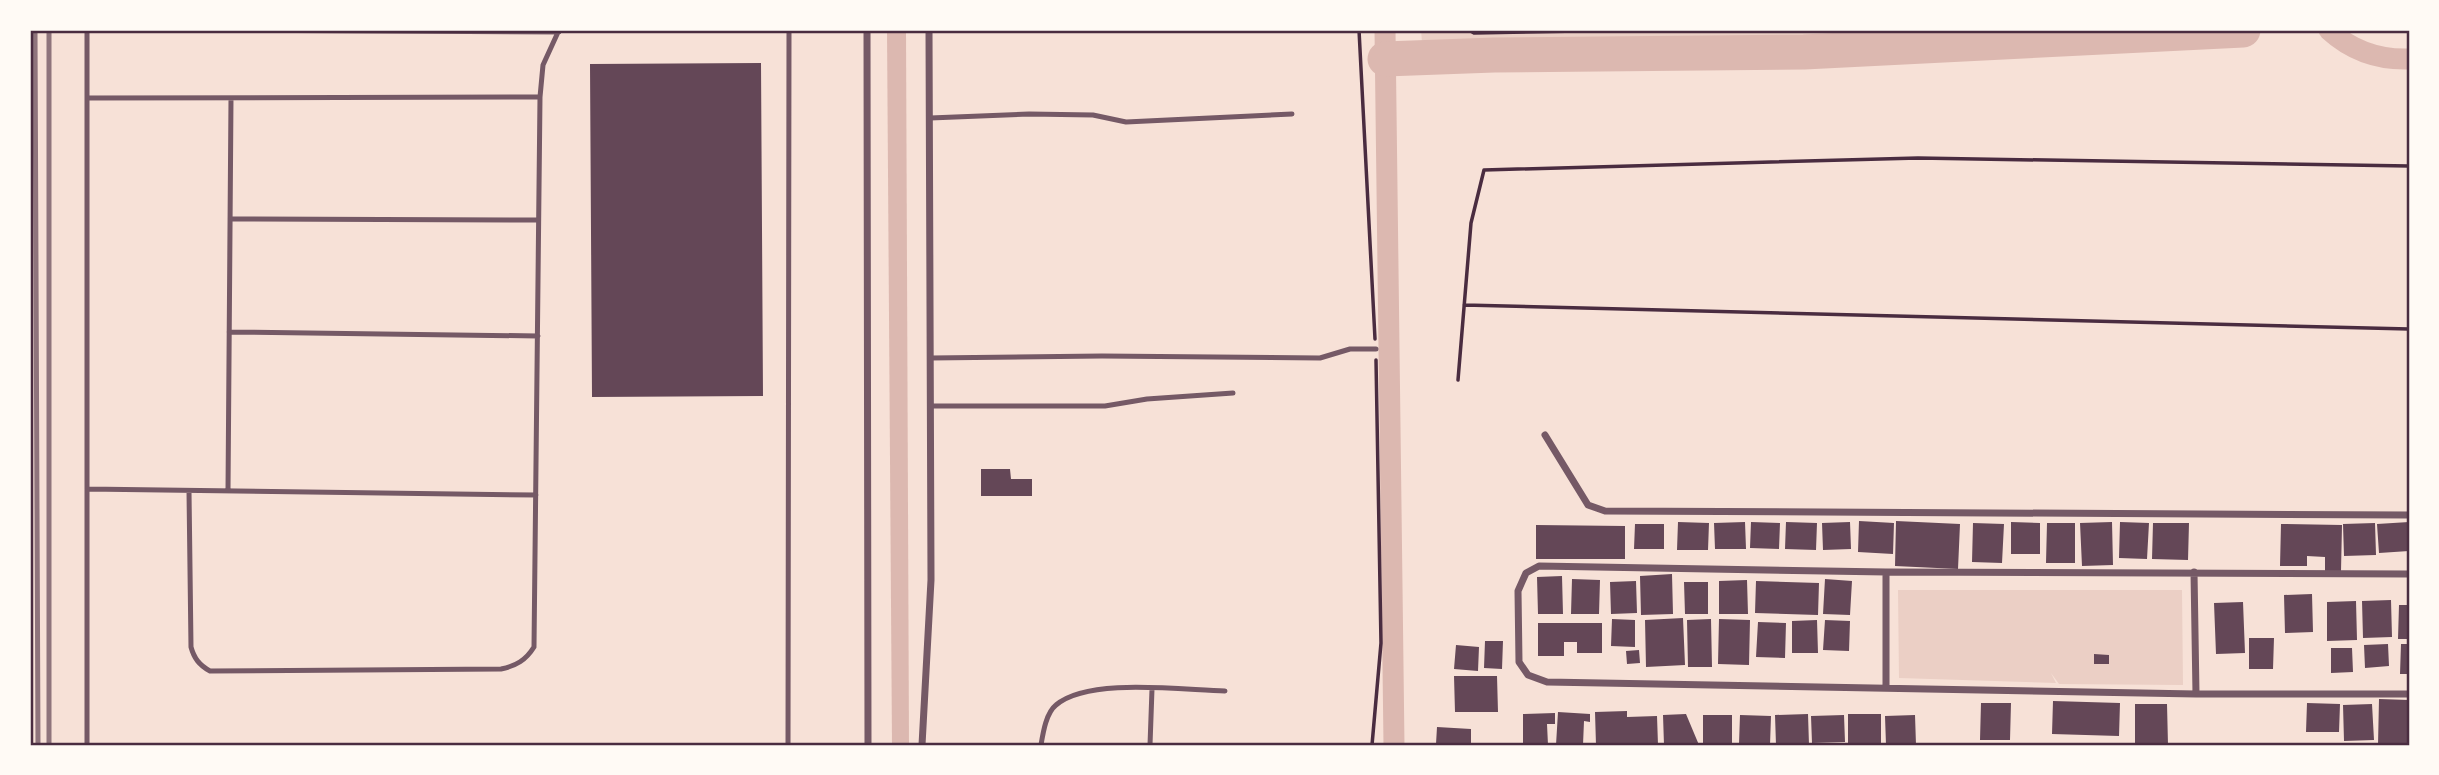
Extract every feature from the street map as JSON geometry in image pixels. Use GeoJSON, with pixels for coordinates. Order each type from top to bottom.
{"type":"FeatureCollection","features":[{"type":"Feature","properties":{"kind":"street"},"geometry":{"type":"LineString","coordinates":[[867,30],[868,745]]}},
{"type":"Feature","properties":{"kind":"street"},"geometry":{"type":"LineString","coordinates":[[922,745],[931,580],[929,30]]}},
{"type":"Feature","properties":{"kind":"street"},"geometry":{"type":"LineString","coordinates":[[1545,435],[1588,505],[1605,511],[2409,515]]}},
{"type":"Feature","properties":{"kind":"street"},"geometry":{"type":"LineString","coordinates":[[2409,574],[1886,572],[1539,566],[1526,573],[1518,591],[1519,662],[1528,675],[1546,681],[2196,694],[2409,694]]}},
{"type":"Feature","properties":{"kind":"street"},"geometry":{"type":"LineString","coordinates":[[1886,572],[1886,688]]}},
{"type":"Feature","properties":{"kind":"street"},"geometry":{"type":"LineString","coordinates":[[2194,572],[2196,694]]}},
{"type":"Feature","properties":{"kind":"lane"},"geometry":{"type":"LineString","coordinates":[[87,30],[88,745]]}},
{"type":"Feature","properties":{"kind":"lane"},"geometry":{"type":"LineString","coordinates":[[189,491],[191,647],[197,661],[210,671],[501,669],[516,665],[528,656],[534,647],[540,97],[543,65],[559,31],[227,30]]}},
{"type":"Feature","properties":{"kind":"lane"},"geometry":{"type":"LineString","coordinates":[[788,745],[789,30]]}},
{"type":"Feature","properties":{"kind":"lane"},"geometry":{"type":"LineString","coordinates":[[87,98],[540,97]]}},
{"type":"Feature","properties":{"kind":"lane"},"geometry":{"type":"LineString","coordinates":[[228,491],[231,98]]}},
{"type":"Feature","properties":{"kind":"lane"},"geometry":{"type":"LineString","coordinates":[[930,118],[1055,114],[1093,115],[1126,122],[1292,114]]}},
{"type":"Feature","properties":{"kind":"lane"},"geometry":{"type":"LineString","coordinates":[[230,219],[537,220]]}},
{"type":"Feature","properties":{"kind":"lane"},"geometry":{"type":"LineString","coordinates":[[229,332],[538,336]]}},
{"type":"Feature","properties":{"kind":"lane"},"geometry":{"type":"LineString","coordinates":[[931,358],[1320,358],[1350,349],[1376,349]]}},
{"type":"Feature","properties":{"kind":"lane"},"geometry":{"type":"LineString","coordinates":[[931,406],[1105,406],[1147,398],[1233,393]]}},
{"type":"Feature","properties":{"kind":"lane"},"geometry":{"type":"LineString","coordinates":[[87,489],[536,495]]}},
{"type":"Feature","properties":{"kind":"lane"},"geometry":{"type":"LineString","coordinates":[[1041,745],[1043,732],[1054,706],[1077,692],[1111,688],[1225,691]]}},
{"type":"Feature","properties":{"kind":"lane"},"geometry":{"type":"LineString","coordinates":[[1150,745],[1152,689]]}},
{"type":"Feature","properties":{"kind":"path"},"geometry":{"type":"LineString","coordinates":[[1359,30],[1376,349],[1381,643],[1372,745]]}},
{"type":"Feature","properties":{"kind":"path"},"geometry":{"type":"LineString","coordinates":[[1469,30],[1475,33],[1635,30]]}},
{"type":"Feature","properties":{"kind":"path"},"geometry":{"type":"LineString","coordinates":[[1458,380],[1471,223],[1485,170],[1918,158],[2409,166]]}},
{"type":"Feature","properties":{"kind":"path"},"geometry":{"type":"LineString","coordinates":[[1464,305],[2409,329]]}},
{"type":"Feature","properties":{"kind":"shaded area"},"geometry":{"type":"Polygon","coordinates":[[[887,30],[906,30],[909,745],[892,745],[887,30]]]}},
{"type":"Feature","properties":{"kind":"shaded area"},"geometry":{"type":"Polygon","coordinates":[[[1421,30],[2107,30],[1442,50],[1422,42],[1421,30]]]}},
{"type":"Feature","properties":{"kind":"shaded area"},"geometry":{"type":"Polygon","coordinates":[[[1898,590],[2182,590],[2183,685],[2059,684],[2051,673],[2056,683],[1899,678],[1898,590]]]}},
{"type":"Feature","properties":{"kind":"building"},"geometry":{"type":"Polygon","coordinates":[[[761,63],[763,396],[592,397],[590,64],[761,63]]]}},
{"type":"Feature","properties":{"kind":"building"},"geometry":{"type":"Polygon","coordinates":[[[981,469],[1010,469],[1011,479],[1032,479],[1032,496],[981,496],[981,469]]]}},
{"type":"Feature","properties":{"kind":"building"},"geometry":{"type":"Polygon","coordinates":[[[1859,521],[1894,523],[1893,554],[1858,552],[1859,521]]]}},
{"type":"Feature","properties":{"kind":"building"},"geometry":{"type":"Polygon","coordinates":[[[1896,521],[1960,524],[1958,569],[1895,566],[1896,521]]]}},
{"type":"Feature","properties":{"kind":"building"},"geometry":{"type":"Polygon","coordinates":[[[1678,522],[1709,523],[1708,550],[1677,550],[1678,522]]]}},
{"type":"Feature","properties":{"kind":"building"},"geometry":{"type":"Polygon","coordinates":[[[1745,522],[1746,549],[1715,549],[1714,523],[1745,522]]]}},
{"type":"Feature","properties":{"kind":"building"},"geometry":{"type":"Polygon","coordinates":[[[1751,522],[1780,523],[1779,549],[1750,548],[1751,522]]]}},
{"type":"Feature","properties":{"kind":"building"},"geometry":{"type":"Polygon","coordinates":[[[1786,522],[1817,523],[1816,550],[1785,549],[1786,522]]]}},
{"type":"Feature","properties":{"kind":"building"},"geometry":{"type":"Polygon","coordinates":[[[1850,522],[1851,549],[1823,550],[1822,523],[1850,522]]]}},
{"type":"Feature","properties":{"kind":"building"},"geometry":{"type":"Polygon","coordinates":[[[2011,522],[2040,523],[2040,554],[2011,554],[2011,522]]]}},
{"type":"Feature","properties":{"kind":"building"},"geometry":{"type":"Polygon","coordinates":[[[2112,522],[2113,565],[2082,566],[2080,523],[2112,522]]]}},
{"type":"Feature","properties":{"kind":"building"},"geometry":{"type":"Polygon","coordinates":[[[2120,522],[2149,523],[2147,559],[2119,558],[2120,522]]]}},
{"type":"Feature","properties":{"kind":"building"},"geometry":{"type":"Polygon","coordinates":[[[2409,522],[2409,551],[2379,553],[2377,524],[2409,522]]]}},
{"type":"Feature","properties":{"kind":"building"},"geometry":{"type":"Polygon","coordinates":[[[1973,523],[2004,524],[2002,563],[1972,562],[1973,523]]]}},
{"type":"Feature","properties":{"kind":"building"},"geometry":{"type":"Polygon","coordinates":[[[2047,523],[2075,523],[2075,563],[2046,563],[2047,523]]]}},
{"type":"Feature","properties":{"kind":"building"},"geometry":{"type":"Polygon","coordinates":[[[2153,523],[2189,523],[2188,560],[2152,559],[2153,523]]]}},
{"type":"Feature","properties":{"kind":"building"},"geometry":{"type":"Polygon","coordinates":[[[2375,523],[2376,555],[2344,556],[2343,524],[2375,523]]]}},
{"type":"Feature","properties":{"kind":"building"},"geometry":{"type":"Polygon","coordinates":[[[1635,524],[1664,524],[1664,549],[1634,549],[1635,524]]]}},
{"type":"Feature","properties":{"kind":"building"},"geometry":{"type":"Polygon","coordinates":[[[2281,524],[2342,525],[2341,571],[2325,571],[2325,557],[2307,556],[2307,566],[2280,566],[2281,524]]]}},
{"type":"Feature","properties":{"kind":"building"},"geometry":{"type":"Polygon","coordinates":[[[1536,525],[1625,526],[1625,559],[1536,559],[1536,525]]]}},
{"type":"Feature","properties":{"kind":"building"},"geometry":{"type":"Polygon","coordinates":[[[1672,574],[1673,614],[1641,615],[1640,576],[1672,574]]]}},
{"type":"Feature","properties":{"kind":"building"},"geometry":{"type":"Polygon","coordinates":[[[1562,576],[1563,614],[1538,614],[1537,577],[1562,576]]]}},
{"type":"Feature","properties":{"kind":"building"},"geometry":{"type":"Polygon","coordinates":[[[1572,579],[1600,580],[1599,614],[1571,614],[1572,579]]]}},
{"type":"Feature","properties":{"kind":"building"},"geometry":{"type":"Polygon","coordinates":[[[1825,579],[1852,581],[1850,615],[1823,614],[1825,579]]]}},
{"type":"Feature","properties":{"kind":"building"},"geometry":{"type":"Polygon","coordinates":[[[1747,580],[1748,614],[1719,614],[1719,581],[1747,580]]]}},
{"type":"Feature","properties":{"kind":"building"},"geometry":{"type":"Polygon","coordinates":[[[1636,581],[1637,613],[1611,614],[1610,582],[1636,581]]]}},
{"type":"Feature","properties":{"kind":"building"},"geometry":{"type":"Polygon","coordinates":[[[1756,581],[1819,583],[1818,615],[1755,613],[1756,581]]]}},
{"type":"Feature","properties":{"kind":"building"},"geometry":{"type":"Polygon","coordinates":[[[1684,582],[1708,582],[1708,614],[1685,614],[1684,582]]]}},
{"type":"Feature","properties":{"kind":"building"},"geometry":{"type":"Polygon","coordinates":[[[2312,594],[2313,632],[2285,633],[2284,595],[2312,594]]]}},
{"type":"Feature","properties":{"kind":"building"},"geometry":{"type":"Polygon","coordinates":[[[2391,600],[2392,637],[2363,638],[2362,601],[2391,600]]]}},
{"type":"Feature","properties":{"kind":"building"},"geometry":{"type":"Polygon","coordinates":[[[2356,601],[2357,640],[2327,641],[2327,602],[2356,601]]]}},
{"type":"Feature","properties":{"kind":"building"},"geometry":{"type":"Polygon","coordinates":[[[2243,602],[2245,653],[2216,654],[2214,603],[2243,602]]]}},
{"type":"Feature","properties":{"kind":"building"},"geometry":{"type":"Polygon","coordinates":[[[2399,605],[2409,605],[2409,639],[2398,639],[2399,605]]]}},
{"type":"Feature","properties":{"kind":"building"},"geometry":{"type":"Polygon","coordinates":[[[1683,618],[1685,665],[1646,667],[1645,620],[1683,618]]]}},
{"type":"Feature","properties":{"kind":"building"},"geometry":{"type":"Polygon","coordinates":[[[1612,619],[1635,620],[1635,647],[1611,646],[1612,619]]]}},
{"type":"Feature","properties":{"kind":"building"},"geometry":{"type":"Polygon","coordinates":[[[1711,619],[1712,667],[1688,667],[1687,620],[1711,619]]]}},
{"type":"Feature","properties":{"kind":"building"},"geometry":{"type":"Polygon","coordinates":[[[1719,619],[1750,620],[1749,665],[1718,664],[1719,619]]]}},
{"type":"Feature","properties":{"kind":"building"},"geometry":{"type":"Polygon","coordinates":[[[1817,620],[1818,653],[1792,653],[1792,621],[1817,620]]]}},
{"type":"Feature","properties":{"kind":"building"},"geometry":{"type":"Polygon","coordinates":[[[1825,620],[1850,621],[1849,651],[1823,650],[1825,620]]]}},
{"type":"Feature","properties":{"kind":"building"},"geometry":{"type":"Polygon","coordinates":[[[1758,622],[1786,623],[1785,658],[1756,657],[1758,622]]]}},
{"type":"Feature","properties":{"kind":"building"},"geometry":{"type":"Polygon","coordinates":[[[1538,623],[1602,623],[1602,653],[1577,653],[1577,642],[1564,642],[1564,656],[1538,656],[1538,623]]]}},
{"type":"Feature","properties":{"kind":"building"},"geometry":{"type":"Polygon","coordinates":[[[2249,638],[2274,638],[2273,669],[2249,669],[2249,638]]]}},
{"type":"Feature","properties":{"kind":"building"},"geometry":{"type":"Polygon","coordinates":[[[1485,641],[1503,641],[1502,669],[1484,668],[1485,641]]]}},
{"type":"Feature","properties":{"kind":"building"},"geometry":{"type":"Polygon","coordinates":[[[2388,644],[2389,666],[2365,668],[2364,645],[2388,644]]]}},
{"type":"Feature","properties":{"kind":"building"},"geometry":{"type":"Polygon","coordinates":[[[2401,644],[2409,644],[2409,674],[2400,674],[2401,644]]]}},
{"type":"Feature","properties":{"kind":"building"},"geometry":{"type":"Polygon","coordinates":[[[1456,645],[1479,647],[1478,671],[1454,669],[1456,645]]]}},
{"type":"Feature","properties":{"kind":"building"},"geometry":{"type":"Polygon","coordinates":[[[2331,648],[2352,648],[2353,672],[2331,673],[2331,648]]]}},
{"type":"Feature","properties":{"kind":"building"},"geometry":{"type":"Polygon","coordinates":[[[1639,650],[1640,663],[1627,664],[1626,651],[1639,650]]]}},
{"type":"Feature","properties":{"kind":"building"},"geometry":{"type":"Polygon","coordinates":[[[2094,654],[2109,655],[2109,664],[2094,664],[2094,654]]]}},
{"type":"Feature","properties":{"kind":"building"},"geometry":{"type":"Polygon","coordinates":[[[1454,676],[1497,676],[1498,712],[1455,712],[1454,676]]]}},
{"type":"Feature","properties":{"kind":"building"},"geometry":{"type":"Polygon","coordinates":[[[2379,699],[2409,700],[2409,745],[2378,745],[2379,699]]]}},
{"type":"Feature","properties":{"kind":"building"},"geometry":{"type":"Polygon","coordinates":[[[2053,701],[2120,703],[2119,736],[2052,734],[2053,701]]]}},
{"type":"Feature","properties":{"kind":"building"},"geometry":{"type":"Polygon","coordinates":[[[1981,703],[2011,703],[2010,740],[1980,740],[1981,703]]]}},
{"type":"Feature","properties":{"kind":"building"},"geometry":{"type":"Polygon","coordinates":[[[2307,703],[2340,704],[2339,732],[2306,732],[2307,703]]]}},
{"type":"Feature","properties":{"kind":"building"},"geometry":{"type":"Polygon","coordinates":[[[2135,704],[2167,704],[2168,745],[2135,745],[2135,704]]]}},
{"type":"Feature","properties":{"kind":"building"},"geometry":{"type":"Polygon","coordinates":[[[2372,704],[2374,740],[2344,741],[2343,705],[2372,704]]]}},
{"type":"Feature","properties":{"kind":"building"},"geometry":{"type":"Polygon","coordinates":[[[1627,711],[1627,717],[1657,716],[1658,745],[1596,745],[1595,712],[1627,711]]]}},
{"type":"Feature","properties":{"kind":"building"},"geometry":{"type":"Polygon","coordinates":[[[1558,712],[1590,714],[1590,722],[1584,721],[1583,745],[1556,745],[1558,712]]]}},
{"type":"Feature","properties":{"kind":"building"},"geometry":{"type":"Polygon","coordinates":[[[1555,713],[1555,724],[1547,724],[1548,745],[1523,745],[1523,714],[1555,713]]]}},
{"type":"Feature","properties":{"kind":"building"},"geometry":{"type":"Polygon","coordinates":[[[1686,714],[1699,745],[1664,745],[1663,715],[1686,714]]]}},
{"type":"Feature","properties":{"kind":"building"},"geometry":{"type":"Polygon","coordinates":[[[1808,714],[1809,745],[1776,745],[1775,715],[1808,714]]]}},
{"type":"Feature","properties":{"kind":"building"},"geometry":{"type":"Polygon","coordinates":[[[1848,714],[1881,714],[1881,744],[1848,744],[1848,714]]]}},
{"type":"Feature","properties":{"kind":"building"},"geometry":{"type":"Polygon","coordinates":[[[1703,715],[1732,715],[1732,745],[1703,745],[1703,715]]]}},
{"type":"Feature","properties":{"kind":"building"},"geometry":{"type":"Polygon","coordinates":[[[1740,715],[1771,716],[1770,745],[1739,744],[1740,715]]]}},
{"type":"Feature","properties":{"kind":"building"},"geometry":{"type":"Polygon","coordinates":[[[1844,715],[1845,742],[1812,743],[1811,716],[1844,715]]]}},
{"type":"Feature","properties":{"kind":"building"},"geometry":{"type":"Polygon","coordinates":[[[1915,715],[1916,745],[1886,745],[1885,716],[1915,715]]]}},
{"type":"Feature","properties":{"kind":"building"},"geometry":{"type":"Polygon","coordinates":[[[1437,727],[1471,729],[1471,745],[1436,744],[1437,727]]]}},
{"type":"Feature","properties":{"kind":"waterway"},"geometry":{"type":"LineString","coordinates":[[1385,30],[1394,745]]}},
{"type":"Feature","properties":{"kind":"waterway"},"geometry":{"type":"LineString","coordinates":[[1385,59],[1494,55],[1804,52],[2243,30]]}},
{"type":"Feature","properties":{"kind":"waterway"},"geometry":{"type":"LineString","coordinates":[[2329,30],[2347,44],[2366,53],[2409,59]]}},
{"type":"Feature","properties":{"kind":"railway"},"geometry":{"type":"LineString","coordinates":[[35,30],[38,745]]}},
{"type":"Feature","properties":{"kind":"railway"},"geometry":{"type":"LineString","coordinates":[[49,30],[49,745]]}}]}
